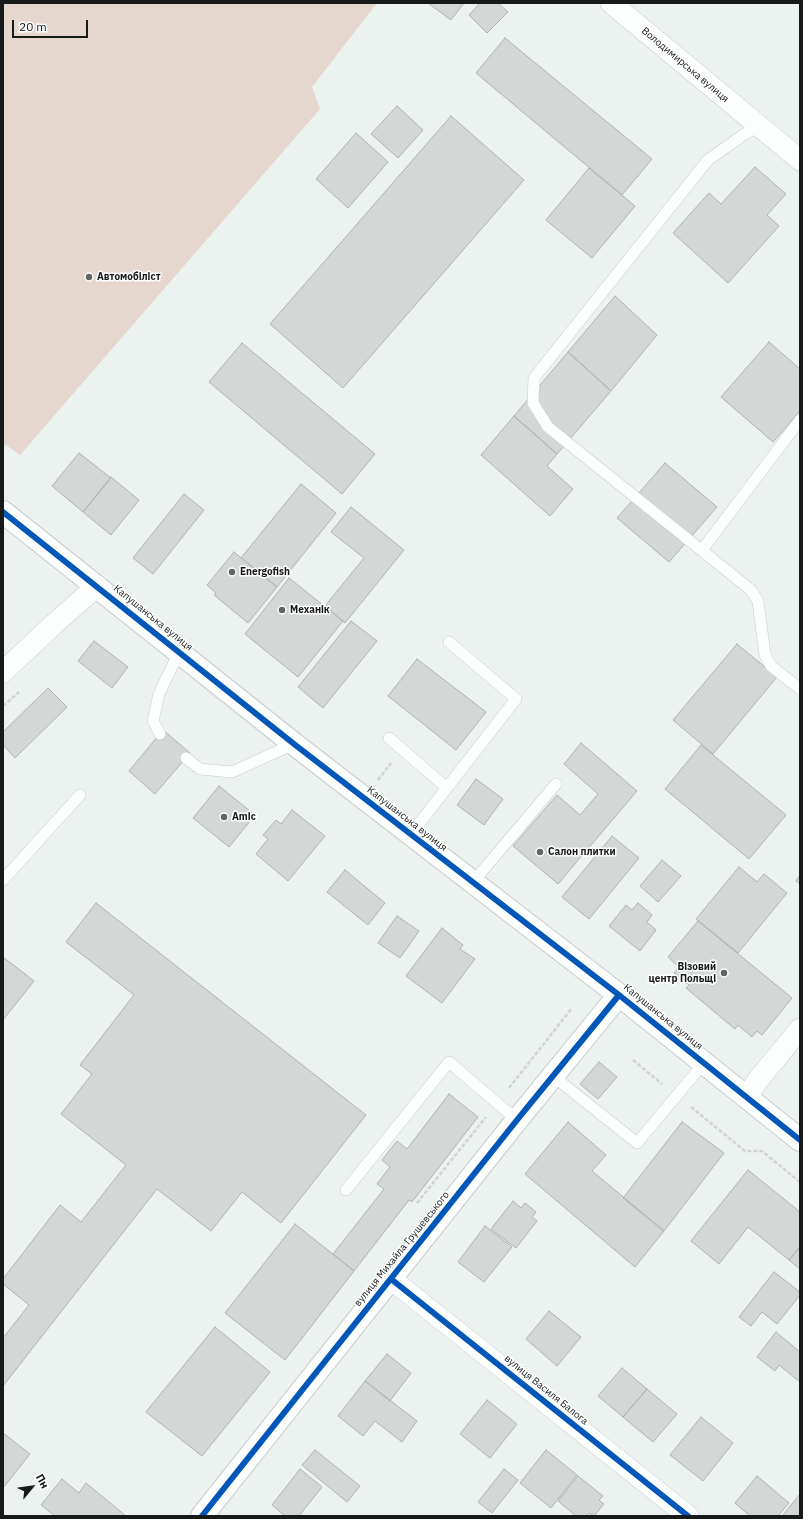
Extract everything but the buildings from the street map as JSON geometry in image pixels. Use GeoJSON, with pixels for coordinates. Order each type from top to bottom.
{"type":"FeatureCollection","features":[{"type":"Feature","properties":{"kind":"street","name":"Володимирська вулиця"},"geometry":{"type":"LineString","coordinates":[[611,3],[800,160]]}},
{"type":"Feature","properties":{"kind":"street","name":"Капушанська вулиця"},"geometry":{"type":"LineString","coordinates":[[3,512],[294,744],[619,995],[800,1140]]}},
{"type":"Feature","properties":{"kind":"street"},"geometry":{"type":"LineString","coordinates":[[3,672],[97,586]]}},
{"type":"Feature","properties":{"kind":"street","name":"вулиця Михайла Грушевського"},"geometry":{"type":"LineString","coordinates":[[202,1516],[517,1120],[619,995]]}},
{"type":"Feature","properties":{"kind":"street"},"geometry":{"type":"LineString","coordinates":[[747,1097],[758,1080],[800,1029]]}},
{"type":"Feature","properties":{"kind":"street","name":"вулиця Василя Балога"},"geometry":{"type":"LineString","coordinates":[[391,1279],[688,1516]]}},
{"type":"Feature","properties":{"kind":"lane"},"geometry":{"type":"LineString","coordinates":[[759,127],[708,160],[534,378],[533,403],[548,427],[751,590],[758,601],[765,655],[772,666],[800,689]]}},
{"type":"Feature","properties":{"kind":"lane"},"geometry":{"type":"LineString","coordinates":[[702,550],[800,420]]}},
{"type":"Feature","properties":{"kind":"lane"},"geometry":{"type":"LineString","coordinates":[[411,834],[516,699],[449,642]]}},
{"type":"Feature","properties":{"kind":"lane"},"geometry":{"type":"LineString","coordinates":[[160,734],[153,722],[159,694],[179,652]]}},
{"type":"Feature","properties":{"kind":"lane"},"geometry":{"type":"LineString","coordinates":[[389,738],[447,788]]}},
{"type":"Feature","properties":{"kind":"lane"},"geometry":{"type":"LineString","coordinates":[[186,758],[200,769],[232,772],[294,744]]}},
{"type":"Feature","properties":{"kind":"lane"},"geometry":{"type":"LineString","coordinates":[[473,882],[556,784]]}},
{"type":"Feature","properties":{"kind":"lane"},"geometry":{"type":"LineString","coordinates":[[3,880],[80,795]]}},
{"type":"Feature","properties":{"kind":"lane"},"geometry":{"type":"LineString","coordinates":[[346,1190],[450,1062],[517,1120]]}},
{"type":"Feature","properties":{"kind":"lane"},"geometry":{"type":"LineString","coordinates":[[553,1076],[637,1143],[704,1063]]}},
{"type":"Feature","properties":{"kind":"path"},"geometry":{"type":"LineString","coordinates":[[377,782],[402,749]]}},
{"type":"Feature","properties":{"kind":"path"},"geometry":{"type":"LineString","coordinates":[[633,1060],[745,1151],[762,1151],[800,1182]]}},
{"type":"Feature","properties":{"kind":"shaded area","name":"Автомобіліст"},"geometry":{"type":"Polygon","coordinates":[[[3,3],[377,3],[312,87],[320,109],[20,455],[6,445],[3,446],[3,3]]]}},
{"type":"Feature","properties":{"kind":"cycle path"},"geometry":{"type":"LineString","coordinates":[[3,512],[294,744],[619,995],[800,1140]]}},
{"type":"Feature","properties":{"kind":"cycle path"},"geometry":{"type":"LineString","coordinates":[[202,1516],[517,1120],[619,995]]}},
{"type":"Feature","properties":{"kind":"cycle path"},"geometry":{"type":"LineString","coordinates":[[391,1279],[688,1516]]}},
{"type":"Feature","properties":{"kind":"place","name":"Автомобіліст"},"geometry":{"type":"Point","coordinates":[89,277]}},
{"type":"Feature","properties":{"kind":"place","name":"Energofish"},"geometry":{"type":"Point","coordinates":[232,572]}},
{"type":"Feature","properties":{"kind":"place","name":"Механік"},"geometry":{"type":"Point","coordinates":[282,610]}},
{"type":"Feature","properties":{"kind":"place","name":"Amic"},"geometry":{"type":"Point","coordinates":[224,817]}},
{"type":"Feature","properties":{"kind":"place","name":"Салон плитки"},"geometry":{"type":"Point","coordinates":[540,852]}},
{"type":"Feature","properties":{"kind":"place","name":"Візовий центр Польщі"},"geometry":{"type":"Point","coordinates":[724,973]}}]}
